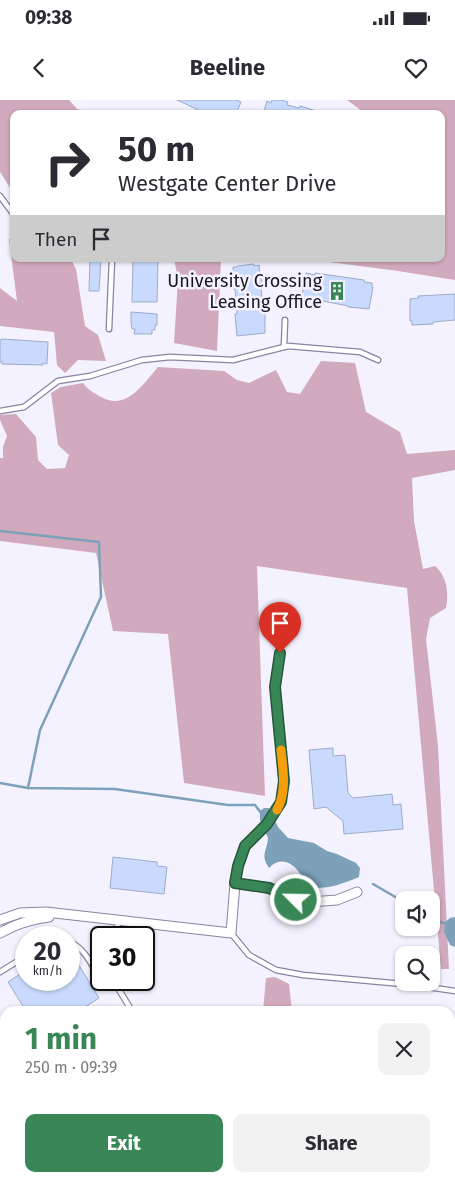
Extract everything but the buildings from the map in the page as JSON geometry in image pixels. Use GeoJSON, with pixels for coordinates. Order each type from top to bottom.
{"type":"FeatureCollection","features":[{"type":"Feature","properties":{"kind":"street"},"geometry":{"type":"LineString","coordinates":[[0,920],[29,912],[231,933],[235,883],[241,854],[245,846],[267,824],[281,802],[284,781],[275,687],[280,653]]}},
{"type":"Feature","properties":{"kind":"street"},"geometry":{"type":"LineString","coordinates":[[235,883],[269,888],[296,900],[310,902],[337,900],[357,892]]}},
{"type":"Feature","properties":{"kind":"street"},"geometry":{"type":"LineString","coordinates":[[0,933],[14,924],[26,921],[50,916],[75,916]]}},
{"type":"Feature","properties":{"kind":"lane"},"geometry":{"type":"LineString","coordinates":[[0,196],[10,210]]}},
{"type":"Feature","properties":{"kind":"lane"},"geometry":{"type":"LineString","coordinates":[[108,329],[112,262]]}},
{"type":"Feature","properties":{"kind":"lane"},"geometry":{"type":"LineString","coordinates":[[284,346],[285,320]]}},
{"type":"Feature","properties":{"kind":"lane"},"geometry":{"type":"LineString","coordinates":[[0,411],[24,407],[58,381],[90,376],[142,360],[170,357],[233,360],[284,346],[360,352],[378,360]]}},
{"type":"Feature","properties":{"kind":"lane"},"geometry":{"type":"LineString","coordinates":[[117,926],[118,920]]}},
{"type":"Feature","properties":{"kind":"lane"},"geometry":{"type":"LineString","coordinates":[[231,933],[249,955],[276,970],[302,975],[414,985],[455,991]]}},
{"type":"Feature","properties":{"kind":"lane"},"geometry":{"type":"LineString","coordinates":[[80,949],[90,962]]}},
{"type":"Feature","properties":{"kind":"lane"},"geometry":{"type":"LineString","coordinates":[[0,972],[15,963]]}},
{"type":"Feature","properties":{"kind":"lane"},"geometry":{"type":"LineString","coordinates":[[120,991],[129,1006]]}},
{"type":"Feature","properties":{"kind":"shaded area"},"geometry":{"type":"Polygon","coordinates":[[[0,100],[69,100],[77,109],[81,110],[10,110],[10,188],[0,172],[0,100]]]}},
{"type":"Feature","properties":{"kind":"shaded area"},"geometry":{"type":"Polygon","coordinates":[[[347,100],[455,100],[455,280],[329,262],[445,262],[445,110],[361,110],[347,100]]]}},
{"type":"Feature","properties":{"kind":"shaded area"},"geometry":{"type":"Polygon","coordinates":[[[12,262],[72,262],[76,269],[85,326],[98,335],[106,361],[78,360],[65,373],[57,365],[54,332],[0,326],[0,288],[17,301],[12,262]]]}},
{"type":"Feature","properties":{"kind":"shaded area"},"geometry":{"type":"Polygon","coordinates":[[[175,262],[221,262],[217,351],[174,343],[178,279],[175,262]]]}},
{"type":"Feature","properties":{"kind":"shaded area"},"geometry":{"type":"Polygon","coordinates":[[[321,361],[355,363],[366,412],[400,432],[407,454],[455,450],[455,470],[412,478],[414,521],[423,569],[435,566],[445,580],[447,591],[446,608],[430,618],[426,639],[438,746],[449,969],[441,969],[438,936],[440,936],[440,891],[434,891],[407,588],[257,566],[265,796],[184,783],[168,634],[113,631],[96,553],[0,541],[0,458],[3,458],[3,447],[7,436],[0,420],[0,415],[16,414],[36,437],[38,460],[47,469],[65,468],[69,455],[58,445],[51,393],[61,387],[83,383],[101,397],[119,401],[134,394],[158,367],[224,371],[237,380],[249,383],[276,370],[287,392],[300,394],[321,361]]]}},
{"type":"Feature","properties":{"kind":"shaded area"},"geometry":{"type":"Polygon","coordinates":[[[275,977],[289,984],[291,1006],[263,1006],[266,978],[275,977]]]}},
{"type":"Feature","properties":{"kind":"water"},"geometry":{"type":"Polygon","coordinates":[[[264,808],[269,808],[278,827],[288,838],[314,843],[327,851],[356,863],[360,868],[359,877],[319,888],[305,885],[296,868],[286,862],[275,863],[269,868],[264,856],[268,838],[260,820],[260,811],[264,808]]]}},
{"type":"Feature","properties":{"kind":"water"},"geometry":{"type":"Polygon","coordinates":[[[455,917],[455,947],[450,945],[444,932],[445,922],[455,917]]]}},
{"type":"Feature","properties":{"kind":"waterway"},"geometry":{"type":"LineString","coordinates":[[0,531],[99,542],[101,597],[40,730],[28,788]]}},
{"type":"Feature","properties":{"kind":"waterway"},"geometry":{"type":"LineString","coordinates":[[0,783],[28,788],[115,789],[228,805],[255,805],[261,813]]}},
{"type":"Feature","properties":{"kind":"waterway"},"geometry":{"type":"LineString","coordinates":[[373,884],[395,897]]}},
{"type":"Feature","properties":{"kind":"waterway"},"geometry":{"type":"LineString","coordinates":[[440,922],[446,924]]}},
{"type":"Feature","properties":{"kind":"slow traffic"},"geometry":{"type":"LineString","coordinates":[[277,810],[281,802],[284,781],[281,750]]}},
{"type":"Feature","properties":{"kind":"place","name":"University Crossing Leasing Office"},"geometry":{"type":"Point","coordinates":[337,291]}},
{"type":"Feature","properties":{"kind":"route"},"geometry":{"type":"LineString","coordinates":[[280,653],[275,687],[284,781],[283,792],[276,812],[245,846],[241,854],[235,883],[269,888],[296,900]]}}]}
